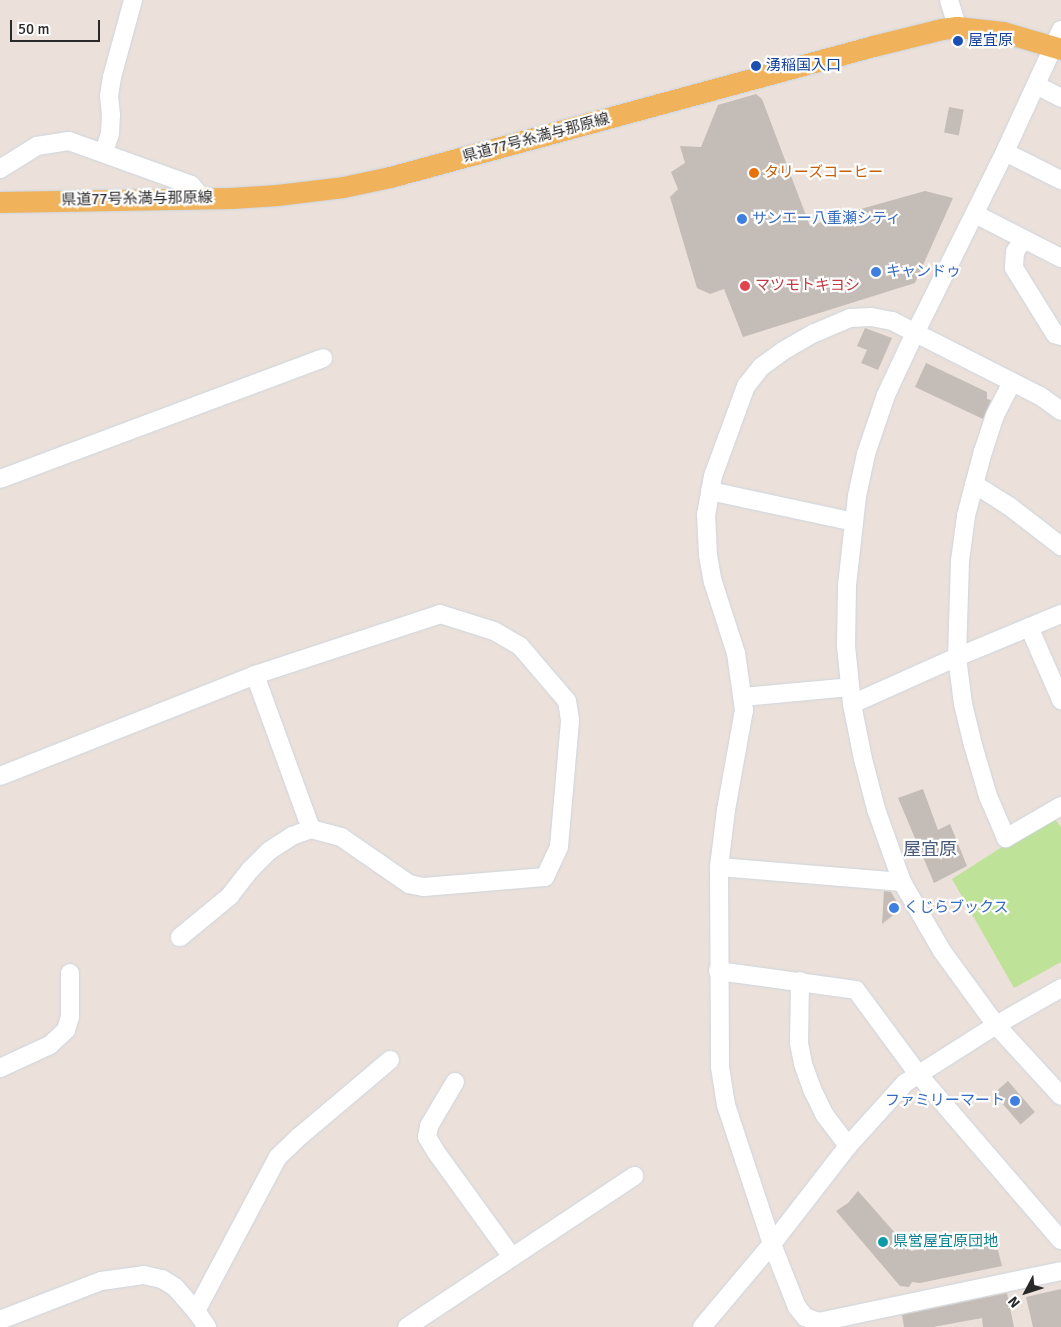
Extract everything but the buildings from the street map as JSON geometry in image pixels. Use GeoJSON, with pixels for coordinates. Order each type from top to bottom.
{"type":"FeatureCollection","features":[{"type":"Feature","properties":{"kind":"main road","name":"県道77号糸満与那原線"},"geometry":{"type":"LineString","coordinates":[[0,202],[203,199],[277,195],[343,187],[390,177],[873,46],[957,28],[1058,41]]}},
{"type":"Feature","properties":{"kind":"street"},"geometry":{"type":"LineString","coordinates":[[104,152],[110,133],[109,96],[112,77],[133,0]]}},
{"type":"Feature","properties":{"kind":"street"},"geometry":{"type":"LineString","coordinates":[[950,0],[957,28]]}},
{"type":"Feature","properties":{"kind":"street"},"geometry":{"type":"LineString","coordinates":[[1058,41],[914,333],[886,396],[866,454],[854,522],[847,585],[846,646],[852,704],[876,809],[902,882],[942,951],[996,1025],[1061,1096]]}},
{"type":"Feature","properties":{"kind":"street"},"geometry":{"type":"LineString","coordinates":[[1036,85],[1061,98]]}},
{"type":"Feature","properties":{"kind":"street"},"geometry":{"type":"LineString","coordinates":[[0,169],[37,146],[50,142],[69,142],[104,152],[191,185],[203,199]]}},
{"type":"Feature","properties":{"kind":"street"},"geometry":{"type":"LineString","coordinates":[[1004,152],[1061,180]]}},
{"type":"Feature","properties":{"kind":"street"},"geometry":{"type":"LineString","coordinates":[[974,214],[1061,258]]}},
{"type":"Feature","properties":{"kind":"street"},"geometry":{"type":"LineString","coordinates":[[1023,240],[1015,252],[1014,268],[1055,334],[1061,336]]}},
{"type":"Feature","properties":{"kind":"street"},"geometry":{"type":"LineString","coordinates":[[1061,411],[1040,396],[892,321],[871,316],[850,318],[814,333],[783,351],[762,367],[746,386],[713,476],[706,514],[708,555],[713,582],[736,653],[744,710],[726,810],[719,868],[718,971],[720,1067],[726,1105],[772,1244],[797,1307],[805,1317],[819,1325],[1061,1271]]}},
{"type":"Feature","properties":{"kind":"street"},"geometry":{"type":"LineString","coordinates":[[0,480],[322,358]]}},
{"type":"Feature","properties":{"kind":"street"},"geometry":{"type":"LineString","coordinates":[[1012,382],[995,415],[966,516],[960,561],[957,657],[963,704],[972,745],[988,796],[1006,838],[1061,806]]}},
{"type":"Feature","properties":{"kind":"street"},"geometry":{"type":"LineString","coordinates":[[974,484],[1009,506],[1061,546]]}},
{"type":"Feature","properties":{"kind":"street"},"geometry":{"type":"LineString","coordinates":[[710,491],[854,522]]}},
{"type":"Feature","properties":{"kind":"street"},"geometry":{"type":"LineString","coordinates":[[0,776],[255,675],[440,614],[494,631],[520,646],[567,701],[570,721],[559,847],[545,877],[423,887],[409,884],[341,838],[311,829],[292,836],[269,851],[250,870],[230,896],[180,937]]}},
{"type":"Feature","properties":{"kind":"street"},"geometry":{"type":"LineString","coordinates":[[852,704],[957,657],[1061,614]]}},
{"type":"Feature","properties":{"kind":"street"},"geometry":{"type":"LineString","coordinates":[[1029,627],[1061,700]]}},
{"type":"Feature","properties":{"kind":"street"},"geometry":{"type":"LineString","coordinates":[[255,675],[311,829]]}},
{"type":"Feature","properties":{"kind":"street"},"geometry":{"type":"LineString","coordinates":[[743,698],[850,687]]}},
{"type":"Feature","properties":{"kind":"street"},"geometry":{"type":"LineString","coordinates":[[719,868],[902,882]]}},
{"type":"Feature","properties":{"kind":"street"},"geometry":{"type":"LineString","coordinates":[[718,971],[856,990],[918,1074],[1061,1240]]}},
{"type":"Feature","properties":{"kind":"street"},"geometry":{"type":"LineString","coordinates":[[0,1068],[50,1046],[66,1030],[70,1017],[70,973]]}},
{"type":"Feature","properties":{"kind":"street"},"geometry":{"type":"LineString","coordinates":[[800,981],[798,1036],[803,1064],[824,1114],[848,1146]]}},
{"type":"Feature","properties":{"kind":"street"},"geometry":{"type":"LineString","coordinates":[[702,1327],[772,1244],[848,1146],[904,1082],[996,1025],[1061,988]]}},
{"type":"Feature","properties":{"kind":"street"},"geometry":{"type":"LineString","coordinates":[[196,1311],[278,1157],[390,1060]]}},
{"type":"Feature","properties":{"kind":"street"},"geometry":{"type":"LineString","coordinates":[[455,1082],[429,1126],[427,1137],[512,1257]]}},
{"type":"Feature","properties":{"kind":"street"},"geometry":{"type":"LineString","coordinates":[[407,1327],[634,1176]]}},
{"type":"Feature","properties":{"kind":"street"},"geometry":{"type":"LineString","coordinates":[[0,1320],[101,1281],[144,1275],[162,1279],[175,1287],[207,1327]]}},
{"type":"Feature","properties":{"kind":"green space"},"geometry":{"type":"Polygon","coordinates":[[[1052,815],[1061,827],[1061,962],[1014,988],[952,879],[1052,815]]]}},
{"type":"Feature","properties":{"kind":"place","name":"屋宜原"},"geometry":{"type":"Point","coordinates":[958,41]}},
{"type":"Feature","properties":{"kind":"place","name":"湧稲国入口"},"geometry":{"type":"Point","coordinates":[756,66]}},
{"type":"Feature","properties":{"kind":"place","name":"タリーズコーヒー"},"geometry":{"type":"Point","coordinates":[754,173]}},
{"type":"Feature","properties":{"kind":"place","name":"サンエー八重瀬シティ"},"geometry":{"type":"Point","coordinates":[742,219]}},
{"type":"Feature","properties":{"kind":"place","name":"キャンドゥ"},"geometry":{"type":"Point","coordinates":[876,272]}},
{"type":"Feature","properties":{"kind":"place","name":"マツモトキヨシ"},"geometry":{"type":"Point","coordinates":[745,286]}},
{"type":"Feature","properties":{"kind":"place","name":"くじらブックス"},"geometry":{"type":"Point","coordinates":[894,908]}},
{"type":"Feature","properties":{"kind":"place","name":"ファミリーマート"},"geometry":{"type":"Point","coordinates":[1015,1101]}},
{"type":"Feature","properties":{"kind":"place","name":"県営屋宜原団地"},"geometry":{"type":"Point","coordinates":[883,1242]}},
{"type":"Feature","properties":{"kind":"district","name":"屋宜原"},"geometry":{"type":"Point","coordinates":[930,849]}}]}
